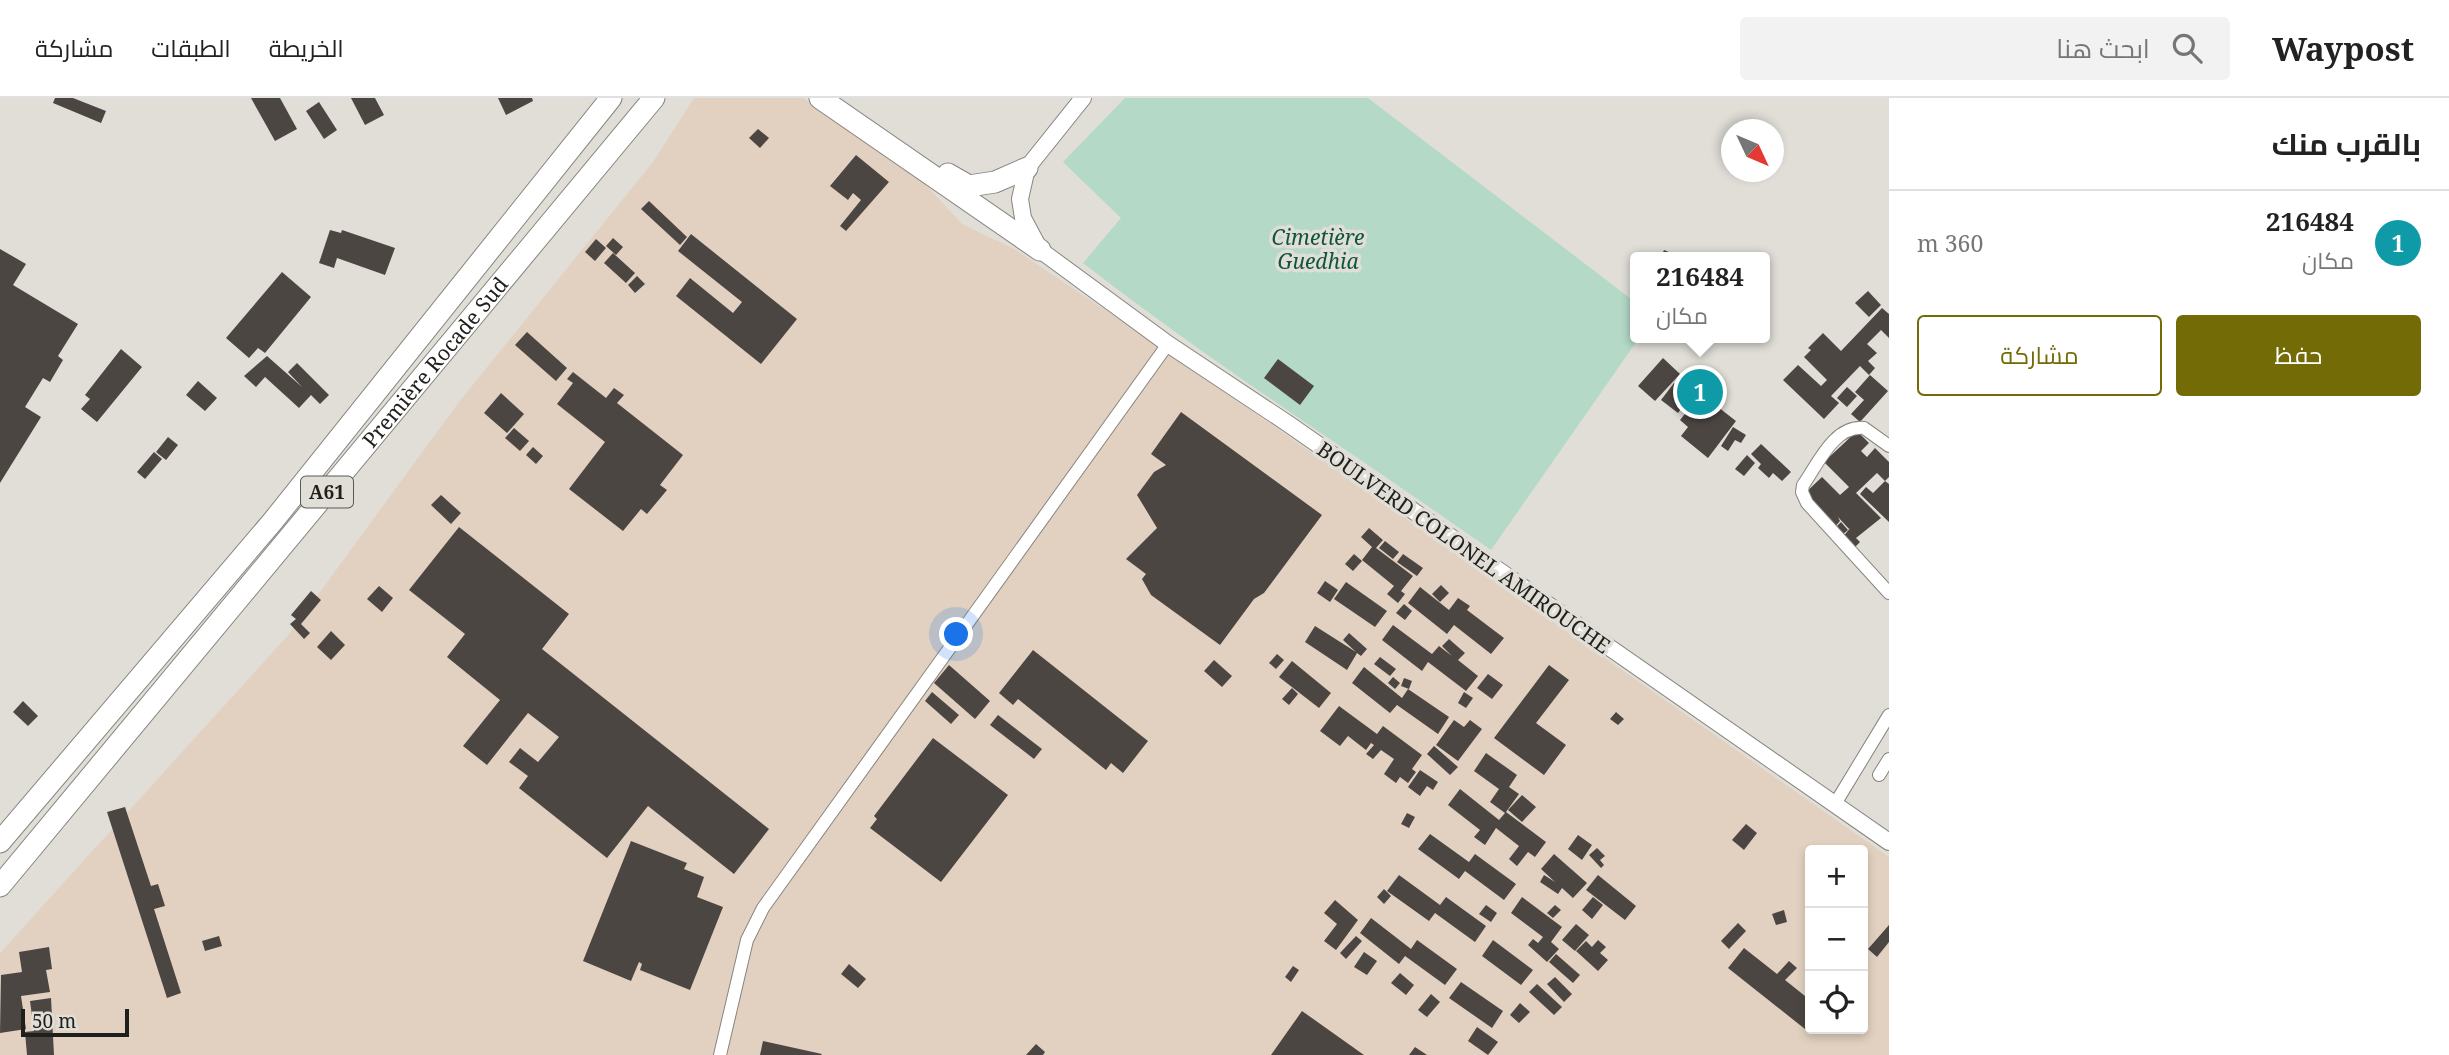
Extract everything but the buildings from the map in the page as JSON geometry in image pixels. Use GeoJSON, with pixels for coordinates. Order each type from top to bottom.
{"type":"FeatureCollection","features":[{"type":"Feature","properties":{"kind":"highway","name":"Première Rocade Sud"},"geometry":{"type":"LineString","coordinates":[[0,842],[273,521],[611,98]]}},
{"type":"Feature","properties":{"kind":"highway","name":"Première Rocade Sud"},"geometry":{"type":"LineString","coordinates":[[0,886],[654,98]]}},
{"type":"Feature","properties":{"kind":"highway"},"geometry":{"type":"LineString","coordinates":[[820,98],[1040,250]]}},
{"type":"Feature","properties":{"kind":"highway"},"geometry":{"type":"LineString","coordinates":[[840,98],[969,187],[995,182],[1027,168]]}},
{"type":"Feature","properties":{"kind":"main road"},"geometry":{"type":"LineString","coordinates":[[1040,250],[1023,218],[1020,199],[1027,168],[1083,98]]}},
{"type":"Feature","properties":{"kind":"main road","name":"BOULVERD COLONEL AMIROUCHE"},"geometry":{"type":"LineString","coordinates":[[1040,250],[1168,344],[1287,423],[1889,842]]}},
{"type":"Feature","properties":{"kind":"street"},"geometry":{"type":"LineString","coordinates":[[720,1055],[747,940],[763,908],[1168,344]]}},
{"type":"Feature","properties":{"kind":"street"},"geometry":{"type":"LineString","coordinates":[[1889,446],[1864,428],[1846,430],[1837,436],[1803,485],[1802,492],[1807,503],[1889,593]]}},
{"type":"Feature","properties":{"kind":"street"},"geometry":{"type":"LineString","coordinates":[[1835,804],[1889,715]]}},
{"type":"Feature","properties":{"kind":"street"},"geometry":{"type":"LineString","coordinates":[[1879,775],[1889,760]]}},
{"type":"Feature","properties":{"kind":"shaded area"},"geometry":{"type":"Polygon","coordinates":[[[694,98],[803,98],[924,183],[962,224],[1014,249],[1162,348],[1889,857],[1889,1055],[0,1055],[0,953],[290,633],[459,402],[653,162],[694,98]]]}},
{"type":"Feature","properties":{"kind":"green space","name":"Cimetière Guedhia"},"geometry":{"type":"Polygon","coordinates":[[[1125,98],[1368,98],[1630,298],[1630,343],[1636,343],[1491,550],[1234,373],[1083,263],[1121,218],[1063,162],[1125,98]]]}},
{"type":"Feature","properties":{"kind":"place","name":"216484"},"geometry":{"type":"Point","coordinates":[1700,392]}}]}
